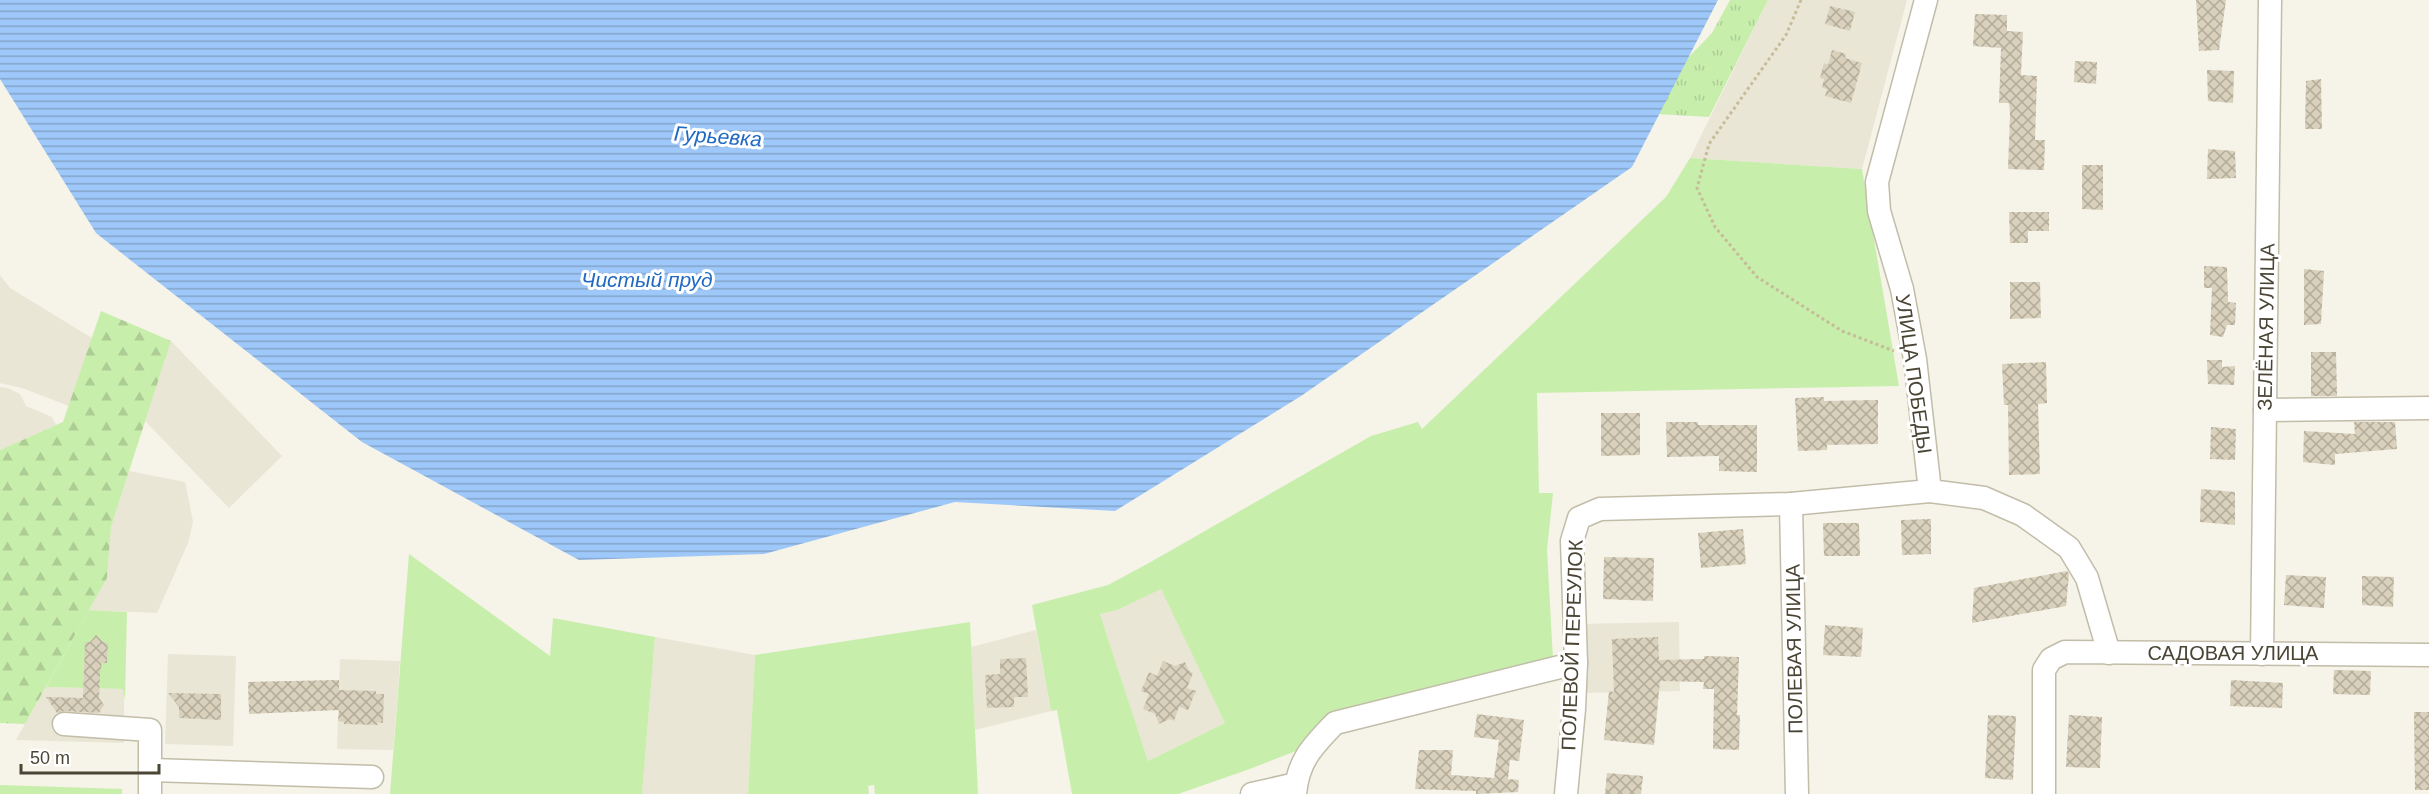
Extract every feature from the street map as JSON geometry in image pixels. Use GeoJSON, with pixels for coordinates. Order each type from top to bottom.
{"type":"FeatureCollection","features":[{"type":"Feature","properties":{"kind":"street","name":"УЛИЦА ПОБЕДЫ"},"geometry":{"type":"LineString","coordinates":[[1926,0],[1877,182],[1878,211],[1902,288],[1915,359],[1930,491]]}},
{"type":"Feature","properties":{"kind":"street","name":"ЗЕЛЁНАЯ УЛИЦА"},"geometry":{"type":"LineString","coordinates":[[2262,654],[2270,0]]}},
{"type":"Feature","properties":{"kind":"street"},"geometry":{"type":"LineString","coordinates":[[2265,410],[2429,408]]}},
{"type":"Feature","properties":{"kind":"street"},"geometry":{"type":"LineString","coordinates":[[1791,504],[1930,491],[1984,498],[2023,515],[2069,548],[2087,578],[2109,653]]}},
{"type":"Feature","properties":{"kind":"street","name":"ПОЛЕВОЙ ПЕРЕУЛОК"},"geometry":{"type":"LineString","coordinates":[[1566,794],[1575,709],[1576,663],[1572,541],[1579,518],[1600,509],[1791,504]]}},
{"type":"Feature","properties":{"kind":"street","name":"ПОЛЕВАЯ УЛИЦА"},"geometry":{"type":"LineString","coordinates":[[1791,504],[1797,794]]}},
{"type":"Feature","properties":{"kind":"street","name":"САДОВАЯ УЛИЦА"},"geometry":{"type":"LineString","coordinates":[[2044,794],[2044,670],[2051,659],[2065,652],[2429,655]]}},
{"type":"Feature","properties":{"kind":"street"},"geometry":{"type":"LineString","coordinates":[[1251,794],[1296,789],[1307,753],[1335,723],[1576,663]]}},
{"type":"Feature","properties":{"kind":"street"},"geometry":{"type":"LineString","coordinates":[[64,724],[150,730],[150,794]]}},
{"type":"Feature","properties":{"kind":"street"},"geometry":{"type":"LineString","coordinates":[[151,770],[372,777]]}},
{"type":"Feature","properties":{"kind":"path"},"geometry":{"type":"LineString","coordinates":[[1801,0],[1786,35],[1709,144],[1697,188],[1715,227],[1757,277],[1842,331],[1915,359]]}},
{"type":"Feature","properties":{"kind":"shaded area"},"geometry":{"type":"Polygon","coordinates":[[[1768,0],[1907,0],[1862,169],[1690,158],[1768,0]]]}},
{"type":"Feature","properties":{"kind":"shaded area"},"geometry":{"type":"Polygon","coordinates":[[[0,275],[10,288],[92,338],[69,406],[22,388],[0,383],[0,275]]]}},
{"type":"Feature","properties":{"kind":"shaded area"},"geometry":{"type":"Polygon","coordinates":[[[171,341],[282,456],[229,508],[145,421],[171,341]]]}},
{"type":"Feature","properties":{"kind":"shaded area"},"geometry":{"type":"Polygon","coordinates":[[[0,387],[20,394],[26,406],[52,417],[56,425],[0,450],[0,387]]]}},
{"type":"Feature","properties":{"kind":"shaded area"},"geometry":{"type":"Polygon","coordinates":[[[129,471],[185,482],[193,521],[188,543],[157,613],[89,610],[107,578],[111,527],[129,471]]]}},
{"type":"Feature","properties":{"kind":"shaded area"},"geometry":{"type":"Polygon","coordinates":[[[1161,588],[1225,723],[1148,761],[1100,614],[1117,610],[1161,588]]]}},
{"type":"Feature","properties":{"kind":"shaded area"},"geometry":{"type":"Polygon","coordinates":[[[1679,622],[1680,691],[1584,693],[1577,624],[1679,622]]]}},
{"type":"Feature","properties":{"kind":"shaded area"},"geometry":{"type":"Polygon","coordinates":[[[1036,630],[1051,711],[975,730],[971,647],[1036,630]]]}},
{"type":"Feature","properties":{"kind":"shaded area"},"geometry":{"type":"Polygon","coordinates":[[[655,637],[755,655],[748,794],[642,794],[655,637]]]}},
{"type":"Feature","properties":{"kind":"shaded area"},"geometry":{"type":"Polygon","coordinates":[[[168,654],[236,656],[233,746],[165,744],[168,654]]]}},
{"type":"Feature","properties":{"kind":"shaded area"},"geometry":{"type":"Polygon","coordinates":[[[340,659],[400,661],[393,750],[337,749],[340,659]]]}},
{"type":"Feature","properties":{"kind":"shaded area"},"geometry":{"type":"Polygon","coordinates":[[[46,687],[124,689],[124,743],[16,740],[46,687]]]}},
{"type":"Feature","properties":{"kind":"green space"},"geometry":{"type":"Polygon","coordinates":[[[1730,0],[1768,0],[1709,117],[1639,113],[1649,98],[1712,33],[1730,0]]]}},
{"type":"Feature","properties":{"kind":"green space"},"geometry":{"type":"Polygon","coordinates":[[[1690,158],[1862,169],[1899,386],[1537,393],[1539,493],[1553,493],[1547,550],[1553,659],[1405,709],[1178,794],[1072,794],[1057,710],[1051,711],[1032,605],[1108,585],[1371,436],[1418,422],[1422,429],[1666,197],[1690,158]],[[1161,589],[1117,610],[1100,614],[1148,761],[1225,723],[1161,589]]]}},
{"type":"Feature","properties":{"kind":"green space"},"geometry":{"type":"Polygon","coordinates":[[[101,311],[171,341],[111,527],[107,578],[25,724],[0,723],[0,450],[63,422],[101,311]]]}},
{"type":"Feature","properties":{"kind":"green space"},"geometry":{"type":"Polygon","coordinates":[[[409,554],[550,656],[553,618],[655,637],[642,794],[390,794],[409,554]]]}},
{"type":"Feature","properties":{"kind":"green space"},"geometry":{"type":"Polygon","coordinates":[[[89,610],[127,612],[125,700],[123,689],[46,687],[89,610]]]}},
{"type":"Feature","properties":{"kind":"green space"},"geometry":{"type":"Polygon","coordinates":[[[970,622],[978,794],[875,794],[874,785],[868,786],[869,794],[748,794],[755,655],[970,622]]]}},
{"type":"Feature","properties":{"kind":"green space"},"geometry":{"type":"Polygon","coordinates":[[[0,785],[122,789],[122,794],[0,794],[0,785]]]}},
{"type":"Feature","properties":{"kind":"water","name":"Чистый пруд"},"geometry":{"type":"Polygon","coordinates":[[[0,0],[1718,0],[1632,167],[1301,396],[1115,511],[955,502],[764,554],[579,560],[362,442],[96,233],[0,79],[0,0]]]}},
{"type":"Feature","properties":{"kind":"building"},"geometry":{"type":"Polygon","coordinates":[[[2196,0],[2226,0],[2219,50],[2199,51],[2196,0]]]}},
{"type":"Feature","properties":{"kind":"building"},"geometry":{"type":"Polygon","coordinates":[[[1830,6],[1855,12],[1850,31],[1825,24],[1830,6]]]}},
{"type":"Feature","properties":{"kind":"building"},"geometry":{"type":"Polygon","coordinates":[[[1975,14],[2007,15],[2007,31],[2023,32],[2021,75],[2037,76],[2035,140],[2045,140],[2044,170],[2008,169],[2009,103],[1999,103],[2001,48],[1973,46],[1975,14]]]}},
{"type":"Feature","properties":{"kind":"building"},"geometry":{"type":"Polygon","coordinates":[[[1832,50],[1846,54],[1845,58],[1862,63],[1851,103],[1825,96],[1827,89],[1822,88],[1824,79],[1820,78],[1824,63],[1828,65],[1832,50]]]}},
{"type":"Feature","properties":{"kind":"building"},"geometry":{"type":"Polygon","coordinates":[[[2075,61],[2097,62],[2096,84],[2074,82],[2075,61]]]}},
{"type":"Feature","properties":{"kind":"building"},"geometry":{"type":"Polygon","coordinates":[[[2207,70],[2234,71],[2233,103],[2208,101],[2207,70]]]}},
{"type":"Feature","properties":{"kind":"building"},"geometry":{"type":"Polygon","coordinates":[[[2321,79],[2322,129],[2305,129],[2306,81],[2321,79]]]}},
{"type":"Feature","properties":{"kind":"building"},"geometry":{"type":"Polygon","coordinates":[[[2208,149],[2235,151],[2236,178],[2207,179],[2208,149]]]}},
{"type":"Feature","properties":{"kind":"building"},"geometry":{"type":"Polygon","coordinates":[[[2082,165],[2103,165],[2103,210],[2082,209],[2082,165]]]}},
{"type":"Feature","properties":{"kind":"building"},"geometry":{"type":"Polygon","coordinates":[[[2009,212],[2049,212],[2049,231],[2028,231],[2028,243],[2010,243],[2009,212]]]}},
{"type":"Feature","properties":{"kind":"building"},"geometry":{"type":"Polygon","coordinates":[[[2204,266],[2227,267],[2228,302],[2236,303],[2235,325],[2227,325],[2223,337],[2210,335],[2212,288],[2204,288],[2204,266]]]}},
{"type":"Feature","properties":{"kind":"building"},"geometry":{"type":"Polygon","coordinates":[[[2304,269],[2324,271],[2321,324],[2304,325],[2304,269]]]}},
{"type":"Feature","properties":{"kind":"building"},"geometry":{"type":"Polygon","coordinates":[[[2010,282],[2040,282],[2041,318],[2010,319],[2010,282]]]}},
{"type":"Feature","properties":{"kind":"building"},"geometry":{"type":"Polygon","coordinates":[[[2311,352],[2336,352],[2337,396],[2311,396],[2311,352]]]}},
{"type":"Feature","properties":{"kind":"building"},"geometry":{"type":"Polygon","coordinates":[[[2207,360],[2222,360],[2222,367],[2235,366],[2234,385],[2208,384],[2207,360]]]}},
{"type":"Feature","properties":{"kind":"building"},"geometry":{"type":"Polygon","coordinates":[[[2046,362],[2047,403],[2038,404],[2040,474],[2009,475],[2008,405],[2004,405],[2002,364],[2046,362]]]}},
{"type":"Feature","properties":{"kind":"building"},"geometry":{"type":"Polygon","coordinates":[[[1824,397],[1824,401],[1878,400],[1878,444],[1827,445],[1827,450],[1798,451],[1795,398],[1824,397]]]}},
{"type":"Feature","properties":{"kind":"building"},"geometry":{"type":"Polygon","coordinates":[[[1601,413],[1640,413],[1640,455],[1601,456],[1601,413]]]}},
{"type":"Feature","properties":{"kind":"building"},"geometry":{"type":"Polygon","coordinates":[[[1666,422],[1698,422],[1698,425],[1757,425],[1757,472],[1719,471],[1719,456],[1667,457],[1666,422]]]}},
{"type":"Feature","properties":{"kind":"building"},"geometry":{"type":"Polygon","coordinates":[[[2354,422],[2395,422],[2397,449],[2335,454],[2335,465],[2303,462],[2304,431],[2355,434],[2354,422]]]}},
{"type":"Feature","properties":{"kind":"building"},"geometry":{"type":"Polygon","coordinates":[[[2211,427],[2236,429],[2235,460],[2210,459],[2211,427]]]}},
{"type":"Feature","properties":{"kind":"building"},"geometry":{"type":"Polygon","coordinates":[[[2201,489],[2235,492],[2235,525],[2200,522],[2201,489]]]}},
{"type":"Feature","properties":{"kind":"building"},"geometry":{"type":"Polygon","coordinates":[[[1931,519],[1931,554],[1902,555],[1901,520],[1931,519]]]}},
{"type":"Feature","properties":{"kind":"building"},"geometry":{"type":"Polygon","coordinates":[[[1823,523],[1859,523],[1860,556],[1824,556],[1823,523]]]}},
{"type":"Feature","properties":{"kind":"building"},"geometry":{"type":"Polygon","coordinates":[[[1743,529],[1746,564],[1701,568],[1698,533],[1743,529]]]}},
{"type":"Feature","properties":{"kind":"building"},"geometry":{"type":"Polygon","coordinates":[[[1604,557],[1654,558],[1653,601],[1603,599],[1604,557]]]}},
{"type":"Feature","properties":{"kind":"building"},"geometry":{"type":"Polygon","coordinates":[[[2067,571],[2069,574],[2066,606],[1972,623],[1974,588],[2067,571]]]}},
{"type":"Feature","properties":{"kind":"building"},"geometry":{"type":"Polygon","coordinates":[[[2286,575],[2326,577],[2324,608],[2284,605],[2286,575]]]}},
{"type":"Feature","properties":{"kind":"building"},"geometry":{"type":"Polygon","coordinates":[[[2362,576],[2394,577],[2393,607],[2362,605],[2362,576]]]}},
{"type":"Feature","properties":{"kind":"building"},"geometry":{"type":"Polygon","coordinates":[[[1825,625],[1863,628],[1861,657],[1823,655],[1825,625]]]}},
{"type":"Feature","properties":{"kind":"building"},"geometry":{"type":"Polygon","coordinates":[[[96,635],[103,642],[108,643],[107,663],[102,663],[100,672],[99,698],[104,705],[99,713],[65,711],[57,713],[46,697],[83,698],[85,642],[90,642],[96,635]]]}},
{"type":"Feature","properties":{"kind":"building"},"geometry":{"type":"Polygon","coordinates":[[[1658,637],[1659,660],[1704,659],[1704,656],[1739,657],[1737,715],[1740,715],[1739,750],[1713,749],[1714,689],[1703,689],[1704,682],[1660,681],[1654,745],[1604,740],[1609,691],[1614,692],[1612,639],[1658,637]]]}},
{"type":"Feature","properties":{"kind":"building"},"geometry":{"type":"Polygon","coordinates":[[[1026,658],[1028,697],[1014,697],[1014,707],[987,708],[985,675],[1000,674],[1000,659],[1026,658]]]}},
{"type":"Feature","properties":{"kind":"building"},"geometry":{"type":"Polygon","coordinates":[[[1163,661],[1175,666],[1185,662],[1189,671],[1193,673],[1187,688],[1196,691],[1188,710],[1179,707],[1174,721],[1170,719],[1159,724],[1155,714],[1143,709],[1149,694],[1141,691],[1149,672],[1157,676],[1163,661]]]}},
{"type":"Feature","properties":{"kind":"building"},"geometry":{"type":"Polygon","coordinates":[[[2334,670],[2371,671],[2370,695],[2333,694],[2334,670]]]}},
{"type":"Feature","properties":{"kind":"building"},"geometry":{"type":"Polygon","coordinates":[[[339,680],[339,690],[376,691],[376,694],[384,694],[383,723],[377,722],[378,725],[344,724],[338,721],[339,710],[249,714],[248,682],[339,680]]]}},
{"type":"Feature","properties":{"kind":"building"},"geometry":{"type":"Polygon","coordinates":[[[2231,680],[2283,683],[2282,708],[2230,706],[2231,680]]]}},
{"type":"Feature","properties":{"kind":"building"},"geometry":{"type":"Polygon","coordinates":[[[168,693],[221,694],[221,720],[179,718],[179,707],[168,693]]]}},
{"type":"Feature","properties":{"kind":"building"},"geometry":{"type":"Polygon","coordinates":[[[2414,712],[2429,712],[2429,790],[2415,790],[2414,712]]]}},
{"type":"Feature","properties":{"kind":"building"},"geometry":{"type":"Polygon","coordinates":[[[1477,714],[1524,720],[1519,761],[1510,760],[1508,779],[1519,780],[1518,792],[1476,794],[1476,791],[1415,789],[1419,750],[1453,750],[1451,775],[1494,778],[1499,740],[1474,737],[1477,714]]]}},
{"type":"Feature","properties":{"kind":"building"},"geometry":{"type":"Polygon","coordinates":[[[1988,715],[2016,716],[2013,780],[1985,778],[1988,715]]]}},
{"type":"Feature","properties":{"kind":"building"},"geometry":{"type":"Polygon","coordinates":[[[2069,715],[2102,717],[2100,768],[2066,767],[2069,715]]]}},
{"type":"Feature","properties":{"kind":"building"},"geometry":{"type":"Polygon","coordinates":[[[1607,773],[1643,776],[1641,794],[1605,794],[1607,773]]]}},
{"type":"Feature","properties":{"kind":"water label","name":"Гурьевка"},"geometry":{"type":"Point","coordinates":[718,136]}}]}
